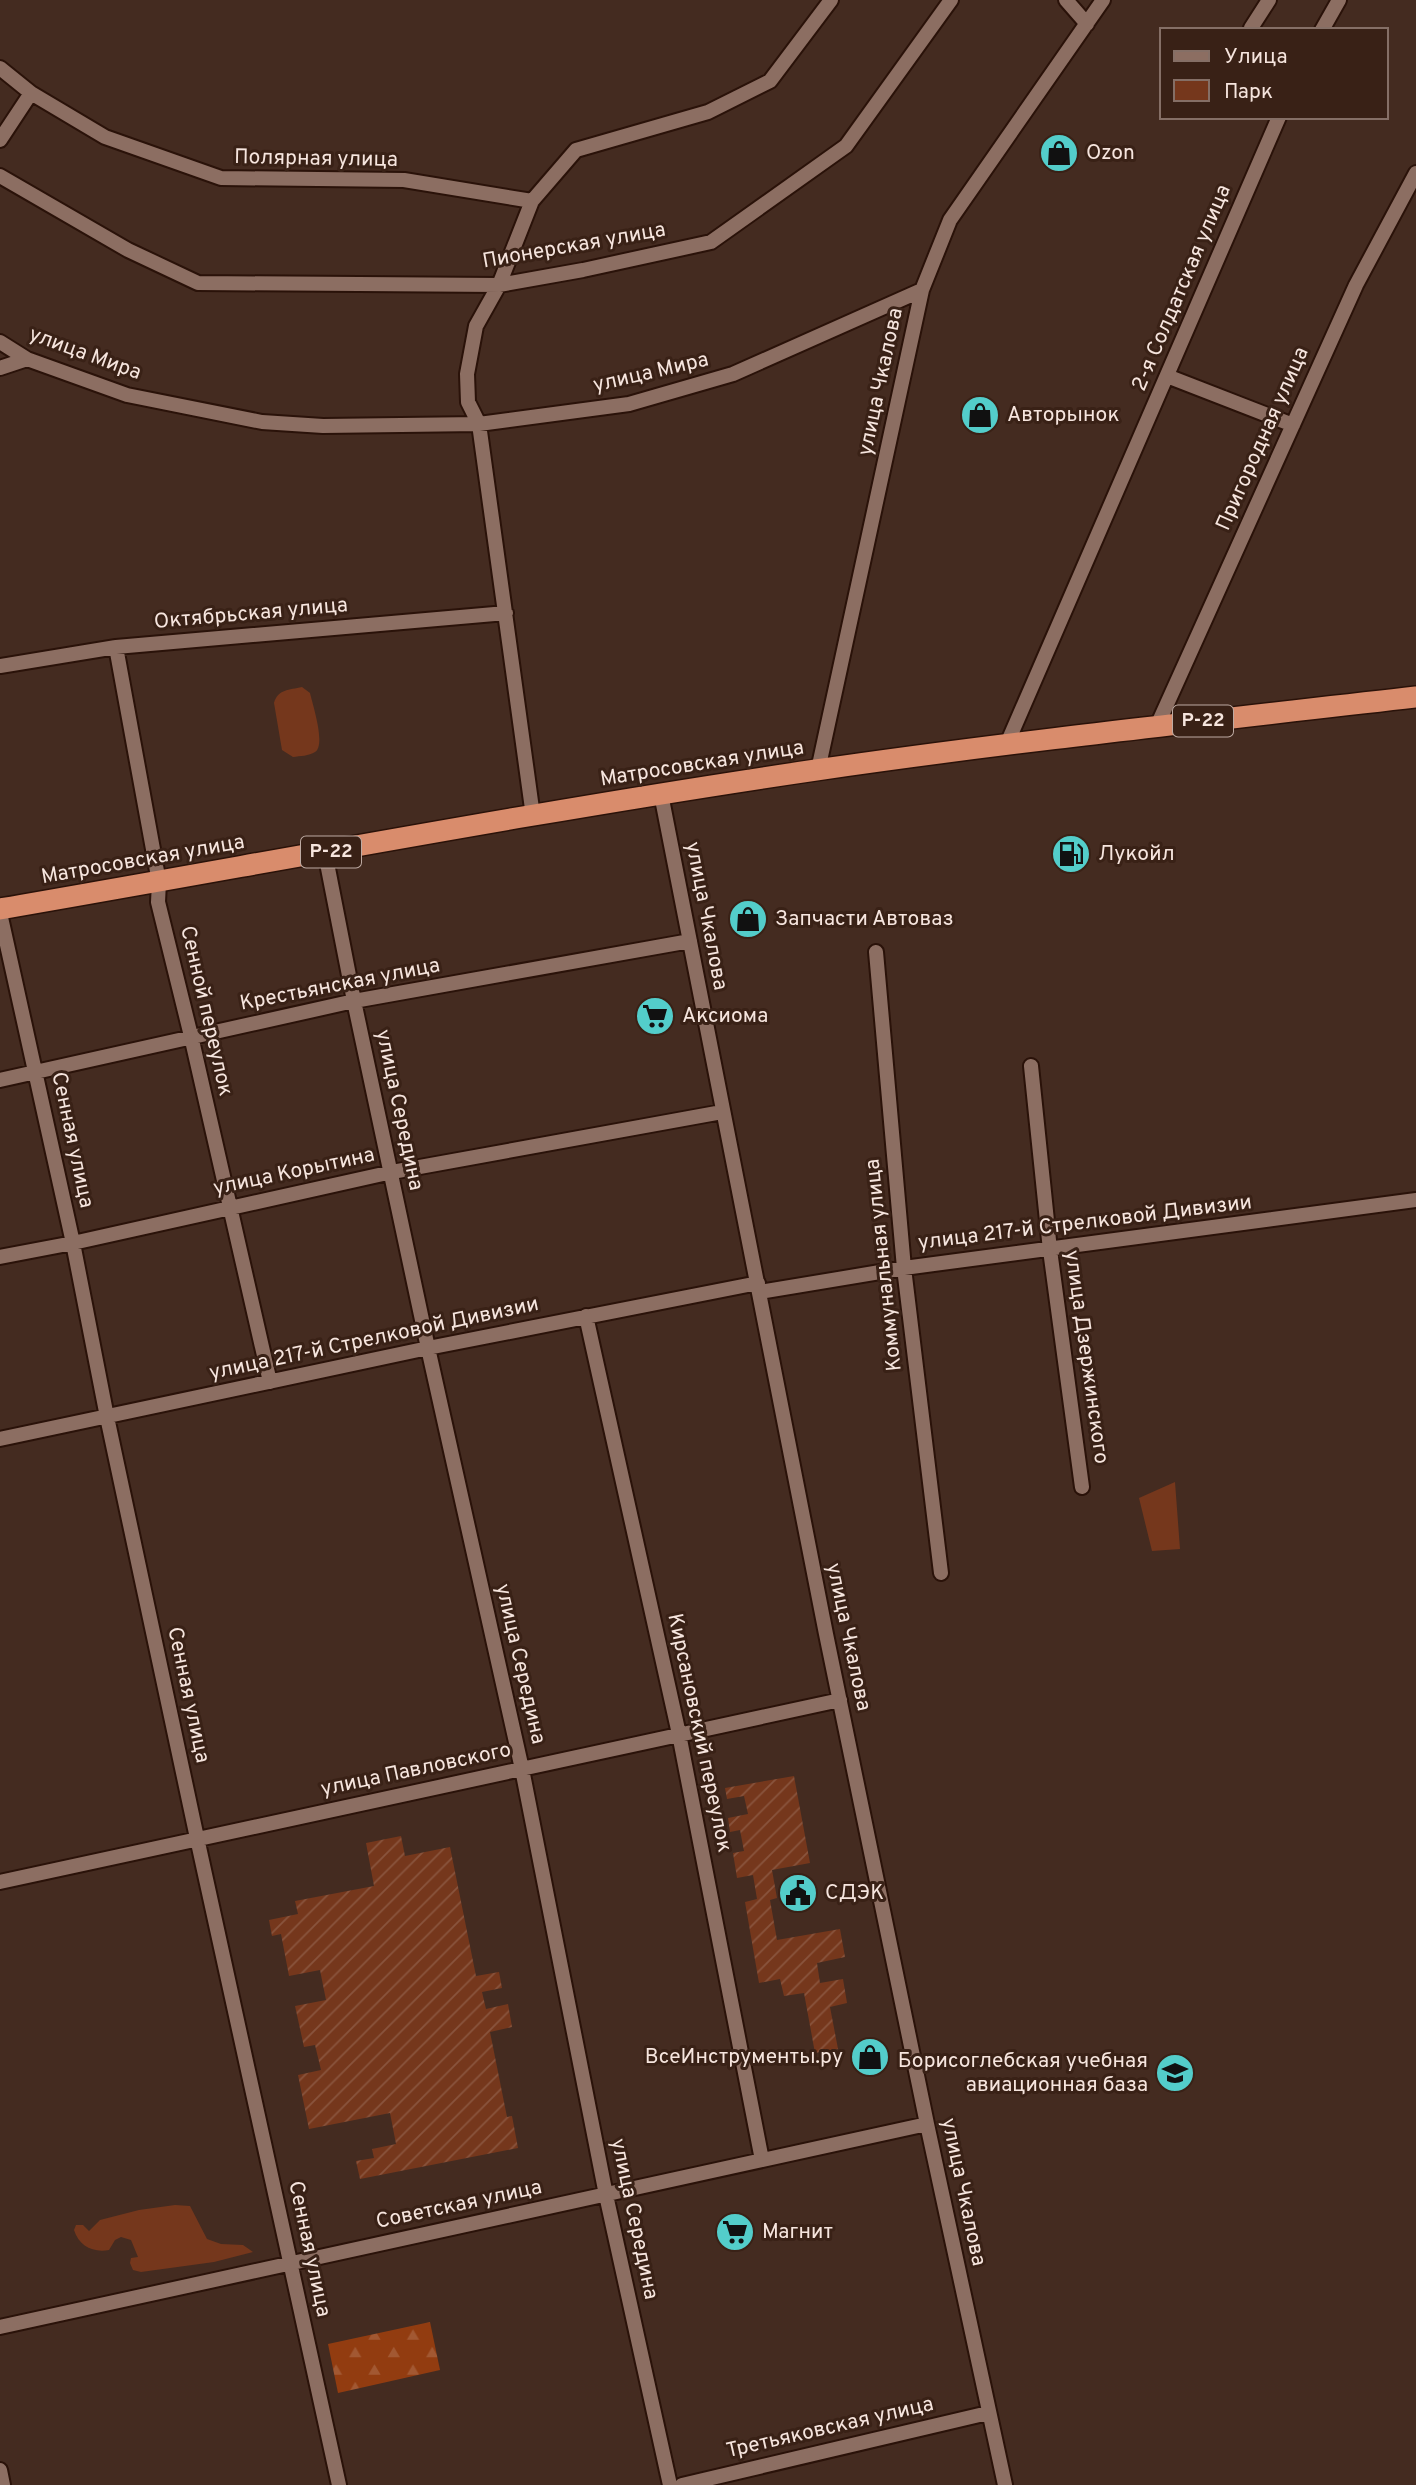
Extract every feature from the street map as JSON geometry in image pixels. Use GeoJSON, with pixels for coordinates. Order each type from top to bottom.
{"type":"FeatureCollection","features":[{"type":"Feature","properties":{"kind":"highway","name":"Матросовская улица"},"geometry":{"type":"LineString","coordinates":[[0,911],[533,816],[818,770],[1157,726],[1416,697]]}},
{"type":"Feature","properties":{"kind":"street"},"geometry":{"type":"LineString","coordinates":[[533,816],[479,424],[468,402],[467,374],[476,326],[499,285],[532,201],[576,150],[708,112],[770,81],[831,0]]}},
{"type":"Feature","properties":{"kind":"street","name":"Пионерская улица"},"geometry":{"type":"LineString","coordinates":[[0,176],[128,250],[198,283],[499,285],[583,270],[710,242],[846,146],[951,0]]}},
{"type":"Feature","properties":{"kind":"street"},"geometry":{"type":"LineString","coordinates":[[1066,0],[1087,24]]}},
{"type":"Feature","properties":{"kind":"street"},"geometry":{"type":"LineString","coordinates":[[922,290],[950,220],[1103,0]]}},
{"type":"Feature","properties":{"kind":"street"},"geometry":{"type":"LineString","coordinates":[[1251,28],[1269,0]]}},
{"type":"Feature","properties":{"kind":"street"},"geometry":{"type":"LineString","coordinates":[[1323,28],[1339,0]]}},
{"type":"Feature","properties":{"kind":"street","name":"Полярная улица"},"geometry":{"type":"LineString","coordinates":[[0,68],[31,93],[105,137],[221,178],[404,180],[532,201]]}},
{"type":"Feature","properties":{"kind":"street"},"geometry":{"type":"LineString","coordinates":[[0,140],[31,93]]}},
{"type":"Feature","properties":{"kind":"street","name":"2-я Солдатская улица"},"geometry":{"type":"LineString","coordinates":[[1006,746],[1278,119]]}},
{"type":"Feature","properties":{"kind":"street","name":"Пригородная улица"},"geometry":{"type":"LineString","coordinates":[[1157,726],[1356,285],[1416,173]]}},
{"type":"Feature","properties":{"kind":"street","name":"улица Мира"},"geometry":{"type":"LineString","coordinates":[[0,342],[27,359],[127,395],[262,422],[323,426],[479,424],[629,404],[733,374],[922,290]]}},
{"type":"Feature","properties":{"kind":"street","name":"улица Чкалова"},"geometry":{"type":"LineString","coordinates":[[818,770],[922,290]]}},
{"type":"Feature","properties":{"kind":"street"},"geometry":{"type":"LineString","coordinates":[[0,368],[27,359]]}},
{"type":"Feature","properties":{"kind":"street"},"geometry":{"type":"LineString","coordinates":[[1167,376],[1293,425]]}},
{"type":"Feature","properties":{"kind":"street","name":"Октябрьская улица"},"geometry":{"type":"LineString","coordinates":[[0,666],[116,647],[506,613]]}},
{"type":"Feature","properties":{"kind":"street","name":"Сенной переулок"},"geometry":{"type":"LineString","coordinates":[[116,647],[159,882],[158,902],[270,1382]]}},
{"type":"Feature","properties":{"kind":"street","name":"улица Чкалова"},"geometry":{"type":"LineString","coordinates":[[661,794],[840,1700],[1005,2485]]}},
{"type":"Feature","properties":{"kind":"street","name":"улица Середина"},"geometry":{"type":"LineString","coordinates":[[325,853],[428,1348],[522,1769],[606,2195],[670,2485]]}},
{"type":"Feature","properties":{"kind":"street","name":"Сенная улица"},"geometry":{"type":"LineString","coordinates":[[0,911],[73,1243],[107,1417],[197,1838],[339,2485]]}},
{"type":"Feature","properties":{"kind":"street","name":"Крестьянская улица"},"geometry":{"type":"LineString","coordinates":[[0,1080],[354,1002],[690,941]]}},
{"type":"Feature","properties":{"kind":"street","name":"Коммунальная улица"},"geometry":{"type":"LineString","coordinates":[[876,952],[904,1268],[941,1573]]}},
{"type":"Feature","properties":{"kind":"street","name":"улица Дзержинского"},"geometry":{"type":"LineString","coordinates":[[1031,1066],[1050,1250],[1082,1487]]}},
{"type":"Feature","properties":{"kind":"street","name":"улица Корытина"},"geometry":{"type":"LineString","coordinates":[[0,1257],[392,1172],[722,1111]]}},
{"type":"Feature","properties":{"kind":"street","name":"улица 217-й Стрелковой Дивизии"},"geometry":{"type":"LineString","coordinates":[[0,1438],[586,1316],[759,1288],[1416,1200]]}},
{"type":"Feature","properties":{"kind":"street","name":"Кирсановский переулок"},"geometry":{"type":"LineString","coordinates":[[586,1316],[680,1734],[762,2160]]}},
{"type":"Feature","properties":{"kind":"street","name":"улица Павловского"},"geometry":{"type":"LineString","coordinates":[[0,1882],[840,1700]]}},
{"type":"Feature","properties":{"kind":"street","name":"Советская улица"},"geometry":{"type":"LineString","coordinates":[[0,2328],[927,2124]]}},
{"type":"Feature","properties":{"kind":"street","name":"Третьяковская улица"},"geometry":{"type":"LineString","coordinates":[[682,2485],[988,2413]]}},
{"type":"Feature","properties":{"kind":"street"},"geometry":{"type":"LineString","coordinates":[[0,2470],[3,2485]]}},
{"type":"Feature","properties":{"kind":"green space"},"geometry":{"type":"Polygon","coordinates":[[[302,687],[310,693],[319,742],[315,752],[293,757],[282,750],[274,703],[281,693],[302,687]]]}},
{"type":"Feature","properties":{"kind":"green space"},"geometry":{"type":"Polygon","coordinates":[[[1175,1482],[1180,1549],[1152,1551],[1139,1498],[1175,1482]]]}},
{"type":"Feature","properties":{"kind":"green space"},"geometry":{"type":"Polygon","coordinates":[[[794,1776],[810,1863],[772,1870],[777,1898],[770,1900],[777,1940],[840,1929],[845,1957],[817,1963],[820,1983],[843,1979],[847,2003],[830,2007],[838,2049],[815,2053],[804,1993],[784,1996],[780,1979],[759,1983],[745,1902],[757,1899],[753,1875],[737,1878],[733,1853],[744,1851],[740,1830],[730,1832],[728,1818],[748,1814],[744,1796],[727,1799],[725,1788],[794,1776]]]}},
{"type":"Feature","properties":{"kind":"green space"},"geometry":{"type":"Polygon","coordinates":[[[401,1836],[405,1856],[450,1847],[476,1976],[499,1972],[502,1988],[482,1992],[486,2009],[508,2004],[512,2027],[490,2032],[507,2117],[512,2116],[518,2148],[360,2179],[356,2161],[374,2158],[372,2149],[396,2144],[390,2113],[309,2129],[298,2075],[321,2070],[315,2045],[304,2047],[295,2006],[326,2000],[320,1970],[289,1976],[281,1934],[272,1936],[269,1920],[298,1914],[295,1901],[374,1886],[366,1843],[401,1836]]]}},
{"type":"Feature","properties":{"kind":"green space"},"geometry":{"type":"Polygon","coordinates":[[[175,2205],[190,2206],[207,2239],[221,2244],[243,2245],[253,2252],[214,2262],[141,2272],[133,2270],[130,2263],[131,2258],[138,2257],[131,2240],[121,2237],[115,2240],[109,2250],[97,2250],[83,2244],[74,2230],[76,2225],[83,2225],[89,2231],[100,2220],[139,2210],[175,2205]]]}},
{"type":"Feature","properties":{"kind":"green space"},"geometry":{"type":"Polygon","coordinates":[[[430,2322],[440,2370],[338,2393],[328,2344],[430,2322]]]}},
{"type":"Feature","properties":{"kind":"place","name":"Ozon"},"geometry":{"type":"Point","coordinates":[1059,153]}},
{"type":"Feature","properties":{"kind":"place","name":"Авторынок"},"geometry":{"type":"Point","coordinates":[980,415]}},
{"type":"Feature","properties":{"kind":"place","name":"Лукойл"},"geometry":{"type":"Point","coordinates":[1071,854]}},
{"type":"Feature","properties":{"kind":"place","name":"Запчасти Автоваз"},"geometry":{"type":"Point","coordinates":[748,919]}},
{"type":"Feature","properties":{"kind":"place","name":"Аксиома"},"geometry":{"type":"Point","coordinates":[655,1016]}},
{"type":"Feature","properties":{"kind":"place","name":"СДЭК"},"geometry":{"type":"Point","coordinates":[798,1893]}},
{"type":"Feature","properties":{"kind":"place","name":"ВсеИнструменты.ру"},"geometry":{"type":"Point","coordinates":[870,2057]}},
{"type":"Feature","properties":{"kind":"place","name":"Борисоглебская учебная авиационная база"},"geometry":{"type":"Point","coordinates":[1175,2073]}},
{"type":"Feature","properties":{"kind":"place","name":"Магнит"},"geometry":{"type":"Point","coordinates":[735,2232]}}]}
